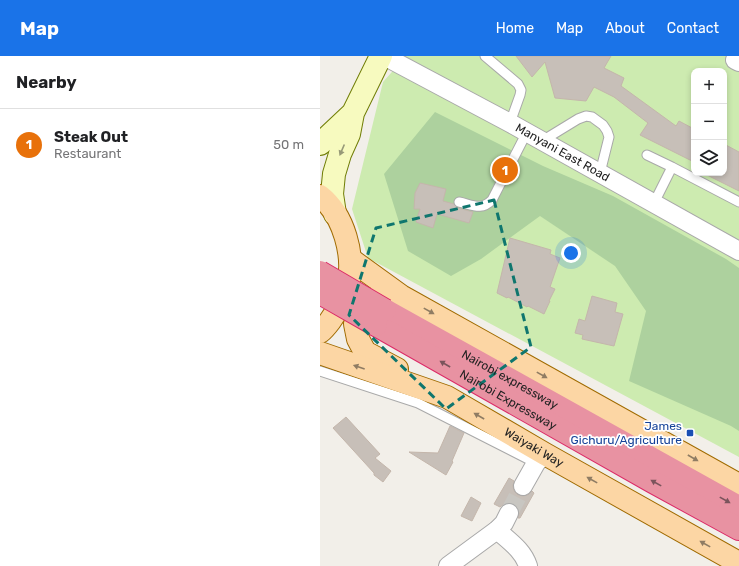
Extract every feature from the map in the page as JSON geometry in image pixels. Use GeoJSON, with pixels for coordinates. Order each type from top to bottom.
{"type":"FeatureCollection","features":[{"type":"Feature","properties":{"kind":"highway"},"geometry":{"type":"LineString","coordinates":[[320,272],[393,303]]}},
{"type":"Feature","properties":{"kind":"highway","name":"Nairobi Expressway"},"geometry":{"type":"LineString","coordinates":[[320,293],[653,482],[739,529]]}},
{"type":"Feature","properties":{"kind":"highway","name":"Nairobi expressway"},"geometry":{"type":"LineString","coordinates":[[393,303],[739,507]]}},
{"type":"Feature","properties":{"kind":"main road"},"geometry":{"type":"LineString","coordinates":[[335,214],[332,194],[334,174],[340,154],[349,134],[353,113],[381,56]]}},
{"type":"Feature","properties":{"kind":"main road"},"geometry":{"type":"LineString","coordinates":[[320,144],[353,113]]}},
{"type":"Feature","properties":{"kind":"main road"},"geometry":{"type":"LineString","coordinates":[[320,196],[335,214],[345,235],[350,259],[348,285],[338,310],[320,332]]}},
{"type":"Feature","properties":{"kind":"main road"},"geometry":{"type":"LineString","coordinates":[[350,259],[393,303],[739,485]]}},
{"type":"Feature","properties":{"kind":"main road"},"geometry":{"type":"LineString","coordinates":[[393,303],[384,292],[373,294],[362,309],[355,324],[358,339],[365,352],[447,397]]}},
{"type":"Feature","properties":{"kind":"main road","name":"Waiyaki Way"},"geometry":{"type":"LineString","coordinates":[[320,353],[447,397],[541,459],[739,563]]}},
{"type":"Feature","properties":{"kind":"street","name":"Manyani East Road"},"geometry":{"type":"LineString","coordinates":[[384,56],[510,123],[739,251]]}},
{"type":"Feature","properties":{"kind":"street"},"geometry":{"type":"LineString","coordinates":[[523,486],[541,459]]}},
{"type":"Feature","properties":{"kind":"street"},"geometry":{"type":"LineString","coordinates":[[448,566],[497,530],[504,523],[510,513]]}},
{"type":"Feature","properties":{"kind":"street"},"geometry":{"type":"LineString","coordinates":[[497,530],[513,544],[525,558],[528,566]]}},
{"type":"Feature","properties":{"kind":"street"},"geometry":{"type":"LineString","coordinates":[[513,544],[514,566]]}},
{"type":"Feature","properties":{"kind":"lane"},"geometry":{"type":"LineString","coordinates":[[485,56],[518,84],[521,90],[510,123]]}},
{"type":"Feature","properties":{"kind":"lane"},"geometry":{"type":"LineString","coordinates":[[459,202],[480,207],[486,206],[492,200],[534,137],[586,116],[592,117],[603,125],[609,137],[600,173]]}},
{"type":"Feature","properties":{"kind":"lane"},"geometry":{"type":"LineString","coordinates":[[647,155],[739,202]]}},
{"type":"Feature","properties":{"kind":"lane"},"geometry":{"type":"LineString","coordinates":[[654,203],[672,167]]}},
{"type":"Feature","properties":{"kind":"lane"},"geometry":{"type":"LineString","coordinates":[[320,371],[418,403],[541,459]]}},
{"type":"Feature","properties":{"kind":"highlighted area"},"geometry":{"type":"Polygon","coordinates":[[[494,200],[531,347],[446,409],[349,315],[376,228],[494,200]]]}},
{"type":"Feature","properties":{"kind":"green space"},"geometry":{"type":"Polygon","coordinates":[[[406,56],[739,56],[739,457],[368,258],[352,209],[383,82],[406,56]]]}},
{"type":"Feature","properties":{"kind":"green space"},"geometry":{"type":"Polygon","coordinates":[[[435,112],[543,166],[613,196],[726,259],[739,268],[739,431],[731,426],[629,381],[646,311],[615,266],[540,216],[481,259],[451,276],[408,251],[384,174],[435,112]]]}},
{"type":"Feature","properties":{"kind":"building"},"geometry":{"type":"Polygon","coordinates":[[[516,56],[611,56],[604,68],[624,78],[621,86],[676,126],[679,121],[691,127],[691,160],[640,135],[648,123],[614,97],[594,87],[586,101],[555,98],[545,62],[532,77],[516,56]]]}},
{"type":"Feature","properties":{"kind":"building"},"geometry":{"type":"Polygon","coordinates":[[[727,146],[739,152],[739,191],[709,176],[727,176],[727,146]]]}},
{"type":"Feature","properties":{"kind":"building"},"geometry":{"type":"Polygon","coordinates":[[[420,183],[446,189],[443,201],[454,204],[458,208],[473,212],[469,223],[437,214],[433,228],[416,222],[420,209],[414,209],[415,193],[420,183]]]}},
{"type":"Feature","properties":{"kind":"building"},"geometry":{"type":"Polygon","coordinates":[[[510,238],[551,250],[550,254],[560,258],[550,287],[555,289],[544,314],[497,293],[510,238]]]}},
{"type":"Feature","properties":{"kind":"building"},"geometry":{"type":"Polygon","coordinates":[[[592,296],[617,303],[615,312],[623,314],[614,346],[582,339],[583,335],[575,333],[579,319],[585,321],[592,296]]]}},
{"type":"Feature","properties":{"kind":"building"},"geometry":{"type":"Polygon","coordinates":[[[346,417],[380,454],[375,458],[391,471],[383,482],[374,475],[374,473],[333,428],[346,417]]]}},
{"type":"Feature","properties":{"kind":"building"},"geometry":{"type":"Polygon","coordinates":[[[450,426],[464,433],[452,461],[453,462],[446,475],[409,452],[438,453],[450,426]]]}},
{"type":"Feature","properties":{"kind":"building"},"geometry":{"type":"Polygon","coordinates":[[[509,478],[514,481],[514,491],[518,495],[528,495],[532,491],[534,493],[520,518],[518,518],[518,508],[514,504],[508,503],[500,507],[494,504],[509,478]]]}},
{"type":"Feature","properties":{"kind":"building"},"geometry":{"type":"Polygon","coordinates":[[[471,497],[481,503],[472,521],[461,516],[471,497]]]}},
{"type":"Feature","properties":{"kind":"tunnel"},"geometry":{"type":"LineString","coordinates":[[509,513],[523,486]]}},
{"type":"Feature","properties":{"kind":"place","name":"Steak Out"},"geometry":{"type":"Point","coordinates":[505,170]}},
{"type":"Feature","properties":{"kind":"place","name":"James Gichuru/Agriculture"},"geometry":{"type":"Point","coordinates":[690,433]}}]}
